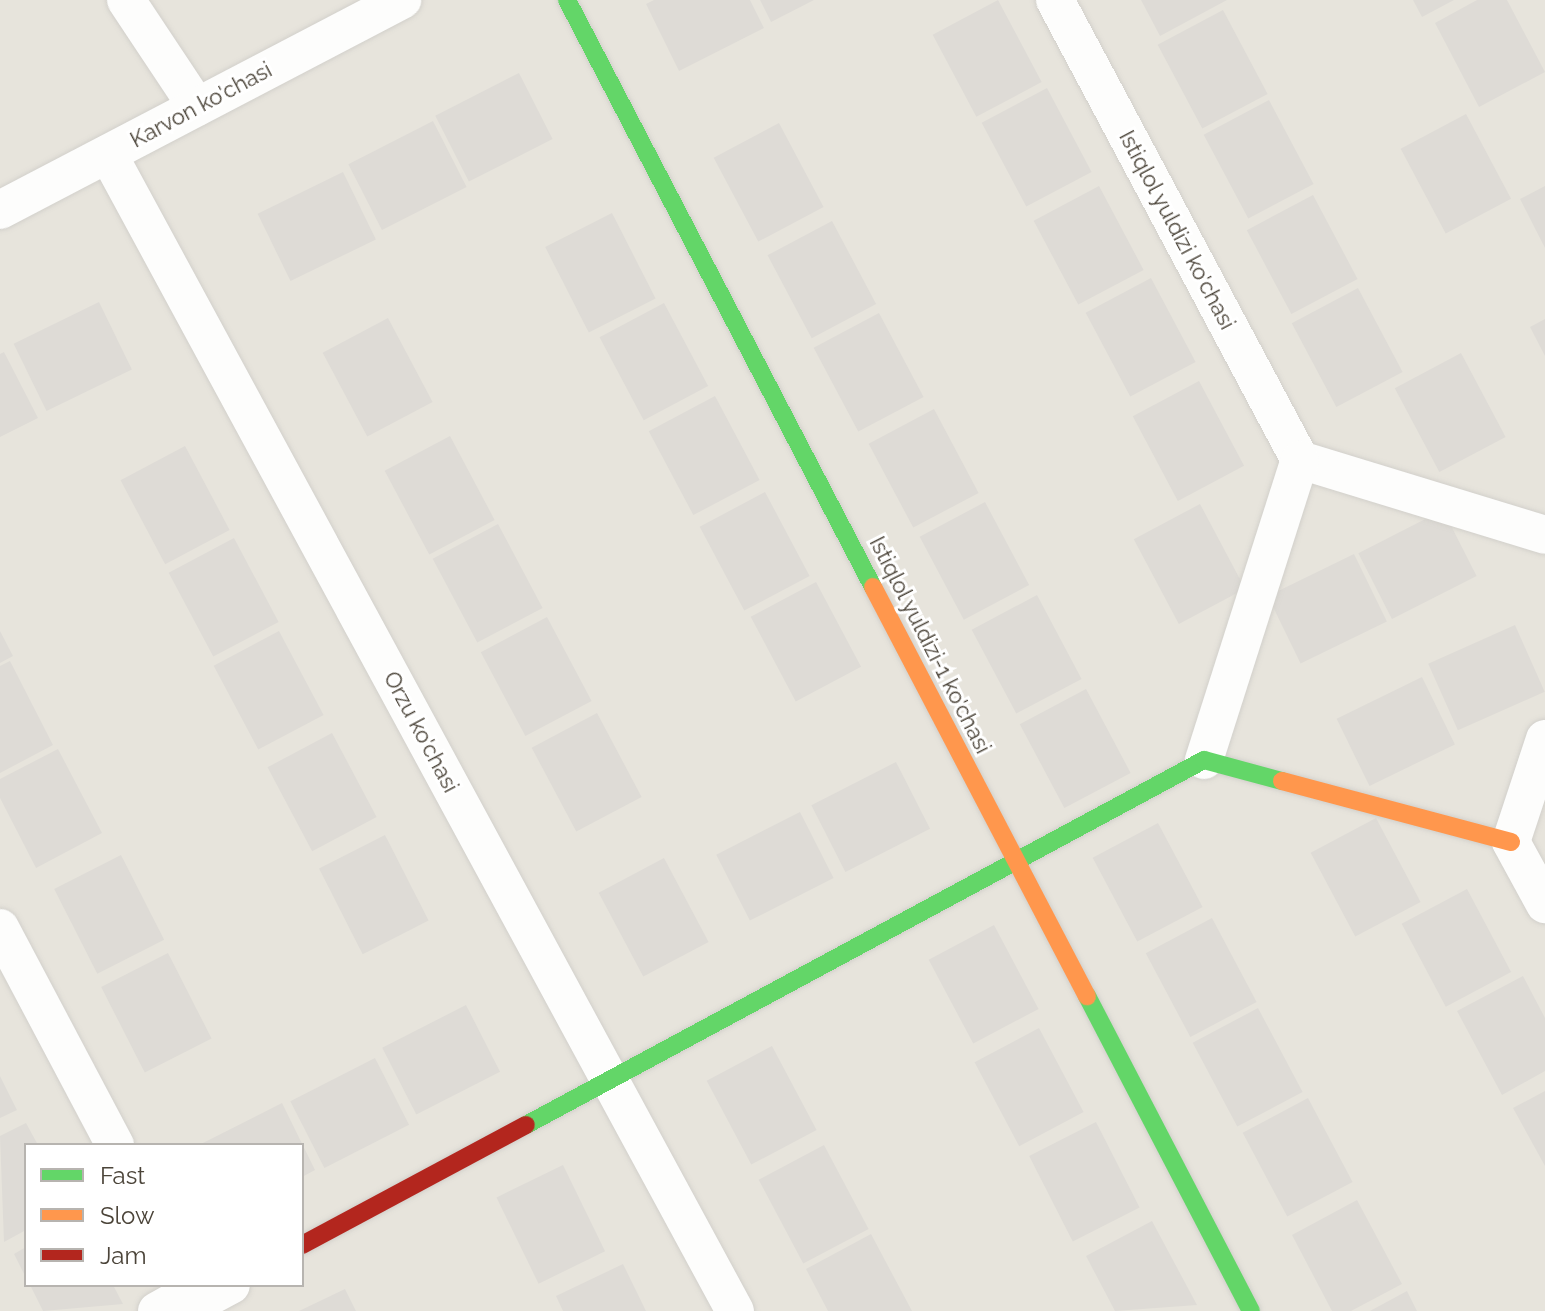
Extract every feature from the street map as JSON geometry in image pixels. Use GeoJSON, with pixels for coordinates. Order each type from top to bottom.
{"type":"FeatureCollection","features":[{"type":"Feature","properties":{"kind":"street"},"geometry":{"type":"LineString","coordinates":[[126,0],[197,107]]}},
{"type":"Feature","properties":{"kind":"street","name":"Karvon ko'chasi"},"geometry":{"type":"LineString","coordinates":[[0,210],[402,0]]}},
{"type":"Feature","properties":{"kind":"street","name":"Istiqlol yuldizi-1 ko'chasi"},"geometry":{"type":"LineString","coordinates":[[567,0],[1251,1311]]}},
{"type":"Feature","properties":{"kind":"street","name":"Istiqlol yuldizi ko'chasi"},"geometry":{"type":"LineString","coordinates":[[1055,0],[1300,460]]}},
{"type":"Feature","properties":{"kind":"street","name":"Orzu ko'chasi"},"geometry":{"type":"LineString","coordinates":[[108,154],[735,1311]]}},
{"type":"Feature","properties":{"kind":"street"},"geometry":{"type":"LineString","coordinates":[[1204,760],[1300,460],[1545,535]]}},
{"type":"Feature","properties":{"kind":"street"},"geometry":{"type":"LineString","coordinates":[[1511,842],[1545,739]]}},
{"type":"Feature","properties":{"kind":"street"},"geometry":{"type":"LineString","coordinates":[[304,1244],[607,1075],[1204,760],[1511,842],[1545,904]]}},
{"type":"Feature","properties":{"kind":"street"},"geometry":{"type":"LineString","coordinates":[[0,928],[114,1143]]}},
{"type":"Feature","properties":{"kind":"street"},"geometry":{"type":"LineString","coordinates":[[157,1311],[203,1295]]}},
{"type":"Feature","properties":{"kind":"shaded area"},"geometry":{"type":"Polygon","coordinates":[[[0,0],[1545,0],[1545,1311],[0,1311],[0,0]]]}},
{"type":"Feature","properties":{"kind":"building"},"geometry":{"type":"Polygon","coordinates":[[[654,0],[750,0],[764,28],[679,71],[646,4],[654,0]]]}},
{"type":"Feature","properties":{"kind":"building"},"geometry":{"type":"Polygon","coordinates":[[[760,0],[814,0],[771,22],[760,0]]]}},
{"type":"Feature","properties":{"kind":"building"},"geometry":{"type":"Polygon","coordinates":[[[998,0],[1042,82],[976,117],[933,35],[998,0]]]}},
{"type":"Feature","properties":{"kind":"building"},"geometry":{"type":"Polygon","coordinates":[[[1141,0],[1227,0],[1160,36],[1141,0]]]}},
{"type":"Feature","properties":{"kind":"building"},"geometry":{"type":"Polygon","coordinates":[[[1413,0],[1454,0],[1422,17],[1413,0]]]}},
{"type":"Feature","properties":{"kind":"building"},"geometry":{"type":"Polygon","coordinates":[[[1477,0],[1507,0],[1545,72],[1479,107],[1435,23],[1477,0]]]}},
{"type":"Feature","properties":{"kind":"building"},"geometry":{"type":"Polygon","coordinates":[[[1223,10],[1268,94],[1202,129],[1158,45],[1223,10]]]}},
{"type":"Feature","properties":{"kind":"building"},"geometry":{"type":"Polygon","coordinates":[[[519,73],[553,139],[469,182],[435,116],[519,73]]]}},
{"type":"Feature","properties":{"kind":"building"},"geometry":{"type":"Polygon","coordinates":[[[1047,88],[1092,172],[1026,207],[982,123],[1047,88]]]}},
{"type":"Feature","properties":{"kind":"building"},"geometry":{"type":"Polygon","coordinates":[[[1269,100],[1314,184],[1248,219],[1204,135],[1269,100]]]}},
{"type":"Feature","properties":{"kind":"building"},"geometry":{"type":"Polygon","coordinates":[[[1466,114],[1511,199],[1446,234],[1401,149],[1466,114]]]}},
{"type":"Feature","properties":{"kind":"building"},"geometry":{"type":"Polygon","coordinates":[[[433,121],[467,187],[382,230],[348,164],[433,121]]]}},
{"type":"Feature","properties":{"kind":"building"},"geometry":{"type":"Polygon","coordinates":[[[779,123],[824,207],[758,242],[714,158],[779,123]]]}},
{"type":"Feature","properties":{"kind":"building"},"geometry":{"type":"Polygon","coordinates":[[[343,172],[376,239],[290,281],[258,214],[343,172]]]}},
{"type":"Feature","properties":{"kind":"building"},"geometry":{"type":"Polygon","coordinates":[[[1099,186],[1144,270],[1078,305],[1034,221],[1099,186]]]}},
{"type":"Feature","properties":{"kind":"building"},"geometry":{"type":"Polygon","coordinates":[[[1545,186],[1545,248],[1520,199],[1545,186]]]}},
{"type":"Feature","properties":{"kind":"building"},"geometry":{"type":"Polygon","coordinates":[[[1313,195],[1358,279],[1291,314],[1247,230],[1313,195]]]}},
{"type":"Feature","properties":{"kind":"building"},"geometry":{"type":"Polygon","coordinates":[[[612,213],[656,299],[589,333],[545,247],[612,213]]]}},
{"type":"Feature","properties":{"kind":"building"},"geometry":{"type":"Polygon","coordinates":[[[832,221],[876,304],[812,338],[768,255],[832,221]]]}},
{"type":"Feature","properties":{"kind":"building"},"geometry":{"type":"Polygon","coordinates":[[[1151,278],[1196,362],[1130,397],[1086,313],[1151,278]]]}},
{"type":"Feature","properties":{"kind":"building"},"geometry":{"type":"Polygon","coordinates":[[[1358,288],[1403,372],[1336,407],[1292,323],[1358,288]]]}},
{"type":"Feature","properties":{"kind":"building"},"geometry":{"type":"Polygon","coordinates":[[[99,302],[132,369],[46,411],[14,344],[99,302]]]}},
{"type":"Feature","properties":{"kind":"building"},"geometry":{"type":"Polygon","coordinates":[[[664,303],[708,386],[644,420],[600,337],[664,303]]]}},
{"type":"Feature","properties":{"kind":"building"},"geometry":{"type":"Polygon","coordinates":[[[879,313],[924,397],[858,432],[814,348],[879,313]]]}},
{"type":"Feature","properties":{"kind":"building"},"geometry":{"type":"Polygon","coordinates":[[[388,318],[433,402],[367,437],[323,353],[388,318]]]}},
{"type":"Feature","properties":{"kind":"building"},"geometry":{"type":"Polygon","coordinates":[[[1545,319],[1545,356],[1530,327],[1545,319]]]}},
{"type":"Feature","properties":{"kind":"building"},"geometry":{"type":"Polygon","coordinates":[[[4,352],[38,418],[0,437],[0,354],[4,352]]]}},
{"type":"Feature","properties":{"kind":"building"},"geometry":{"type":"Polygon","coordinates":[[[1461,353],[1506,437],[1439,472],[1395,388],[1461,353]]]}},
{"type":"Feature","properties":{"kind":"building"},"geometry":{"type":"Polygon","coordinates":[[[1199,381],[1244,466],[1178,501],[1133,416],[1199,381]]]}},
{"type":"Feature","properties":{"kind":"building"},"geometry":{"type":"Polygon","coordinates":[[[715,396],[760,480],[693,515],[649,431],[715,396]]]}},
{"type":"Feature","properties":{"kind":"building"},"geometry":{"type":"Polygon","coordinates":[[[934,409],[979,493],[913,528],[869,444],[934,409]]]}},
{"type":"Feature","properties":{"kind":"building"},"geometry":{"type":"Polygon","coordinates":[[[450,436],[495,520],[429,555],[385,471],[450,436]]]}},
{"type":"Feature","properties":{"kind":"building"},"geometry":{"type":"Polygon","coordinates":[[[185,446],[230,530],[165,564],[121,480],[185,446]]]}},
{"type":"Feature","properties":{"kind":"building"},"geometry":{"type":"Polygon","coordinates":[[[765,492],[810,576],[744,611],[700,527],[765,492]]]}},
{"type":"Feature","properties":{"kind":"building"},"geometry":{"type":"Polygon","coordinates":[[[985,502],[1029,585],[964,620],[920,537],[985,502]]]}},
{"type":"Feature","properties":{"kind":"building"},"geometry":{"type":"Polygon","coordinates":[[[1200,504],[1245,589],[1179,624],[1134,539],[1200,504]]]}},
{"type":"Feature","properties":{"kind":"building"},"geometry":{"type":"Polygon","coordinates":[[[1443,510],[1477,576],[1392,619],[1358,553],[1443,510]]]}},
{"type":"Feature","properties":{"kind":"building"},"geometry":{"type":"Polygon","coordinates":[[[498,524],[543,608],[477,643],[433,559],[498,524]]]}},
{"type":"Feature","properties":{"kind":"building"},"geometry":{"type":"Polygon","coordinates":[[[234,538],[279,622],[213,657],[169,573],[234,538]]]}},
{"type":"Feature","properties":{"kind":"building"},"geometry":{"type":"Polygon","coordinates":[[[1354,554],[1387,621],[1301,663],[1268,596],[1354,554]]]}},
{"type":"Feature","properties":{"kind":"building"},"geometry":{"type":"Polygon","coordinates":[[[816,582],[861,667],[796,702],[751,617],[816,582]]]}},
{"type":"Feature","properties":{"kind":"building"},"geometry":{"type":"Polygon","coordinates":[[[1037,595],[1082,679],[1016,714],[972,630],[1037,595]]]}},
{"type":"Feature","properties":{"kind":"building"},"geometry":{"type":"Polygon","coordinates":[[[547,617],[592,701],[525,736],[481,652],[547,617]]]}},
{"type":"Feature","properties":{"kind":"building"},"geometry":{"type":"Polygon","coordinates":[[[1515,625],[1545,692],[1458,730],[1428,664],[1515,625]]]}},
{"type":"Feature","properties":{"kind":"building"},"geometry":{"type":"Polygon","coordinates":[[[0,631],[13,656],[0,663],[0,631]]]}},
{"type":"Feature","properties":{"kind":"building"},"geometry":{"type":"Polygon","coordinates":[[[279,631],[324,715],[258,750],[214,666],[279,631]]]}},
{"type":"Feature","properties":{"kind":"building"},"geometry":{"type":"Polygon","coordinates":[[[10,661],[53,745],[0,773],[0,666],[10,661]]]}},
{"type":"Feature","properties":{"kind":"building"},"geometry":{"type":"Polygon","coordinates":[[[1422,677],[1455,744],[1369,786],[1337,719],[1422,677]]]}},
{"type":"Feature","properties":{"kind":"building"},"geometry":{"type":"Polygon","coordinates":[[[1086,689],[1131,773],[1064,808],[1020,724],[1086,689]]]}},
{"type":"Feature","properties":{"kind":"building"},"geometry":{"type":"Polygon","coordinates":[[[597,713],[642,797],[576,832],[532,748],[597,713]]]}},
{"type":"Feature","properties":{"kind":"building"},"geometry":{"type":"Polygon","coordinates":[[[332,733],[377,817],[312,851],[268,767],[332,733]]]}},
{"type":"Feature","properties":{"kind":"building"},"geometry":{"type":"Polygon","coordinates":[[[58,749],[102,833],[36,868],[0,798],[0,779],[58,749]]]}},
{"type":"Feature","properties":{"kind":"building"},"geometry":{"type":"Polygon","coordinates":[[[896,762],[930,829],[845,872],[811,805],[896,762]]]}},
{"type":"Feature","properties":{"kind":"building"},"geometry":{"type":"Polygon","coordinates":[[[800,812],[834,878],[750,921],[716,855],[800,812]]]}},
{"type":"Feature","properties":{"kind":"building"},"geometry":{"type":"Polygon","coordinates":[[[1376,818],[1421,902],[1355,937],[1311,853],[1376,818]]]}},
{"type":"Feature","properties":{"kind":"building"},"geometry":{"type":"Polygon","coordinates":[[[1158,823],[1203,907],[1137,942],[1093,858],[1158,823]]]}},
{"type":"Feature","properties":{"kind":"building"},"geometry":{"type":"Polygon","coordinates":[[[385,835],[429,921],[363,954],[319,869],[385,835]]]}},
{"type":"Feature","properties":{"kind":"building"},"geometry":{"type":"Polygon","coordinates":[[[121,855],[164,940],[97,974],[54,889],[121,855]]]}},
{"type":"Feature","properties":{"kind":"building"},"geometry":{"type":"Polygon","coordinates":[[[664,858],[709,942],[643,977],[599,893],[664,858]]]}},
{"type":"Feature","properties":{"kind":"building"},"geometry":{"type":"Polygon","coordinates":[[[1467,889],[1511,972],[1446,1007],[1402,924],[1467,889]]]}},
{"type":"Feature","properties":{"kind":"building"},"geometry":{"type":"Polygon","coordinates":[[[1212,918],[1257,1002],[1190,1037],[1146,953],[1212,918]]]}},
{"type":"Feature","properties":{"kind":"building"},"geometry":{"type":"Polygon","coordinates":[[[994,925],[1039,1009],[973,1044],[929,960],[994,925]]]}},
{"type":"Feature","properties":{"kind":"building"},"geometry":{"type":"Polygon","coordinates":[[[168,953],[212,1039],[145,1073],[101,987],[168,953]]]}},
{"type":"Feature","properties":{"kind":"building"},"geometry":{"type":"Polygon","coordinates":[[[1523,976],[1545,1018],[1545,1071],[1502,1095],[1457,1011],[1523,976]]]}},
{"type":"Feature","properties":{"kind":"building"},"geometry":{"type":"Polygon","coordinates":[[[466,1005],[500,1072],[416,1115],[382,1048],[466,1005]]]}},
{"type":"Feature","properties":{"kind":"building"},"geometry":{"type":"Polygon","coordinates":[[[1258,1008],[1303,1092],[1237,1127],[1193,1043],[1258,1008]]]}},
{"type":"Feature","properties":{"kind":"building"},"geometry":{"type":"Polygon","coordinates":[[[1039,1028],[1084,1112],[1019,1146],[975,1062],[1039,1028]]]}},
{"type":"Feature","properties":{"kind":"building"},"geometry":{"type":"Polygon","coordinates":[[[772,1046],[817,1130],[751,1165],[707,1081],[772,1046]]]}},
{"type":"Feature","properties":{"kind":"building"},"geometry":{"type":"Polygon","coordinates":[[[375,1058],[409,1125],[324,1168],[290,1101],[375,1058]]]}},
{"type":"Feature","properties":{"kind":"building"},"geometry":{"type":"Polygon","coordinates":[[[0,1076],[17,1110],[0,1118],[0,1076]]]}},
{"type":"Feature","properties":{"kind":"building"},"geometry":{"type":"Polygon","coordinates":[[[1545,1091],[1545,1166],[1513,1108],[1545,1091]]]}},
{"type":"Feature","properties":{"kind":"building"},"geometry":{"type":"Polygon","coordinates":[[[1308,1098],[1353,1182],[1287,1217],[1243,1133],[1308,1098]]]}},
{"type":"Feature","properties":{"kind":"building"},"geometry":{"type":"Polygon","coordinates":[[[282,1103],[302,1143],[203,1143],[282,1103]]]}},
{"type":"Feature","properties":{"kind":"building"},"geometry":{"type":"Polygon","coordinates":[[[1096,1122],[1140,1208],[1073,1242],[1029,1156],[1096,1122]]]}},
{"type":"Feature","properties":{"kind":"building"},"geometry":{"type":"Polygon","coordinates":[[[26,1123],[37,1143],[24,1143],[24,1231],[4,1242],[0,1136],[26,1123]]]}},
{"type":"Feature","properties":{"kind":"building"},"geometry":{"type":"Polygon","coordinates":[[[824,1145],[869,1229],[803,1264],[759,1180],[824,1145]]]}},
{"type":"Feature","properties":{"kind":"building"},"geometry":{"type":"Polygon","coordinates":[[[304,1148],[315,1170],[304,1176],[304,1148]]]}},
{"type":"Feature","properties":{"kind":"building"},"geometry":{"type":"Polygon","coordinates":[[[563,1165],[605,1251],[539,1284],[496,1197],[563,1165]]]}},
{"type":"Feature","properties":{"kind":"building"},"geometry":{"type":"Polygon","coordinates":[[[1357,1200],[1402,1284],[1351,1311],[1332,1311],[1292,1235],[1357,1200]]]}},
{"type":"Feature","properties":{"kind":"building"},"geometry":{"type":"Polygon","coordinates":[[[1152,1221],[1197,1305],[1115,1311],[1086,1256],[1152,1221]]]}},
{"type":"Feature","properties":{"kind":"building"},"geometry":{"type":"Polygon","coordinates":[[[871,1234],[912,1311],[828,1311],[806,1269],[871,1234]]]}},
{"type":"Feature","properties":{"kind":"building"},"geometry":{"type":"Polygon","coordinates":[[[24,1248],[24,1274],[14,1254],[24,1248]]]}},
{"type":"Feature","properties":{"kind":"building"},"geometry":{"type":"Polygon","coordinates":[[[623,1264],[646,1311],[563,1311],[556,1296],[623,1264]]]}},
{"type":"Feature","properties":{"kind":"building"},"geometry":{"type":"Polygon","coordinates":[[[31,1287],[114,1287],[123,1304],[43,1311],[31,1287]]]}},
{"type":"Feature","properties":{"kind":"building"},"geometry":{"type":"Polygon","coordinates":[[[345,1289],[356,1311],[299,1311],[345,1289]]]}},
{"type":"Feature","properties":{"kind":"building"},"geometry":{"type":"Polygon","coordinates":[[[1407,1291],[1417,1311],[1370,1311],[1407,1291]]]}},
{"type":"Feature","properties":{"kind":"traffic: fast"},"geometry":{"type":"LineString","coordinates":[[567,0],[873,587]]}},
{"type":"Feature","properties":{"kind":"traffic: fast"},"geometry":{"type":"LineString","coordinates":[[526,1125],[1204,760],[1282,781]]}},
{"type":"Feature","properties":{"kind":"traffic: fast"},"geometry":{"type":"LineString","coordinates":[[1087,996],[1251,1311]]}},
{"type":"Feature","properties":{"kind":"traffic: slow"},"geometry":{"type":"LineString","coordinates":[[873,587],[1087,996]]}},
{"type":"Feature","properties":{"kind":"traffic: slow"},"geometry":{"type":"LineString","coordinates":[[1282,781],[1511,842]]}},
{"type":"Feature","properties":{"kind":"traffic: jam"},"geometry":{"type":"LineString","coordinates":[[304,1244],[526,1125]]}}]}
